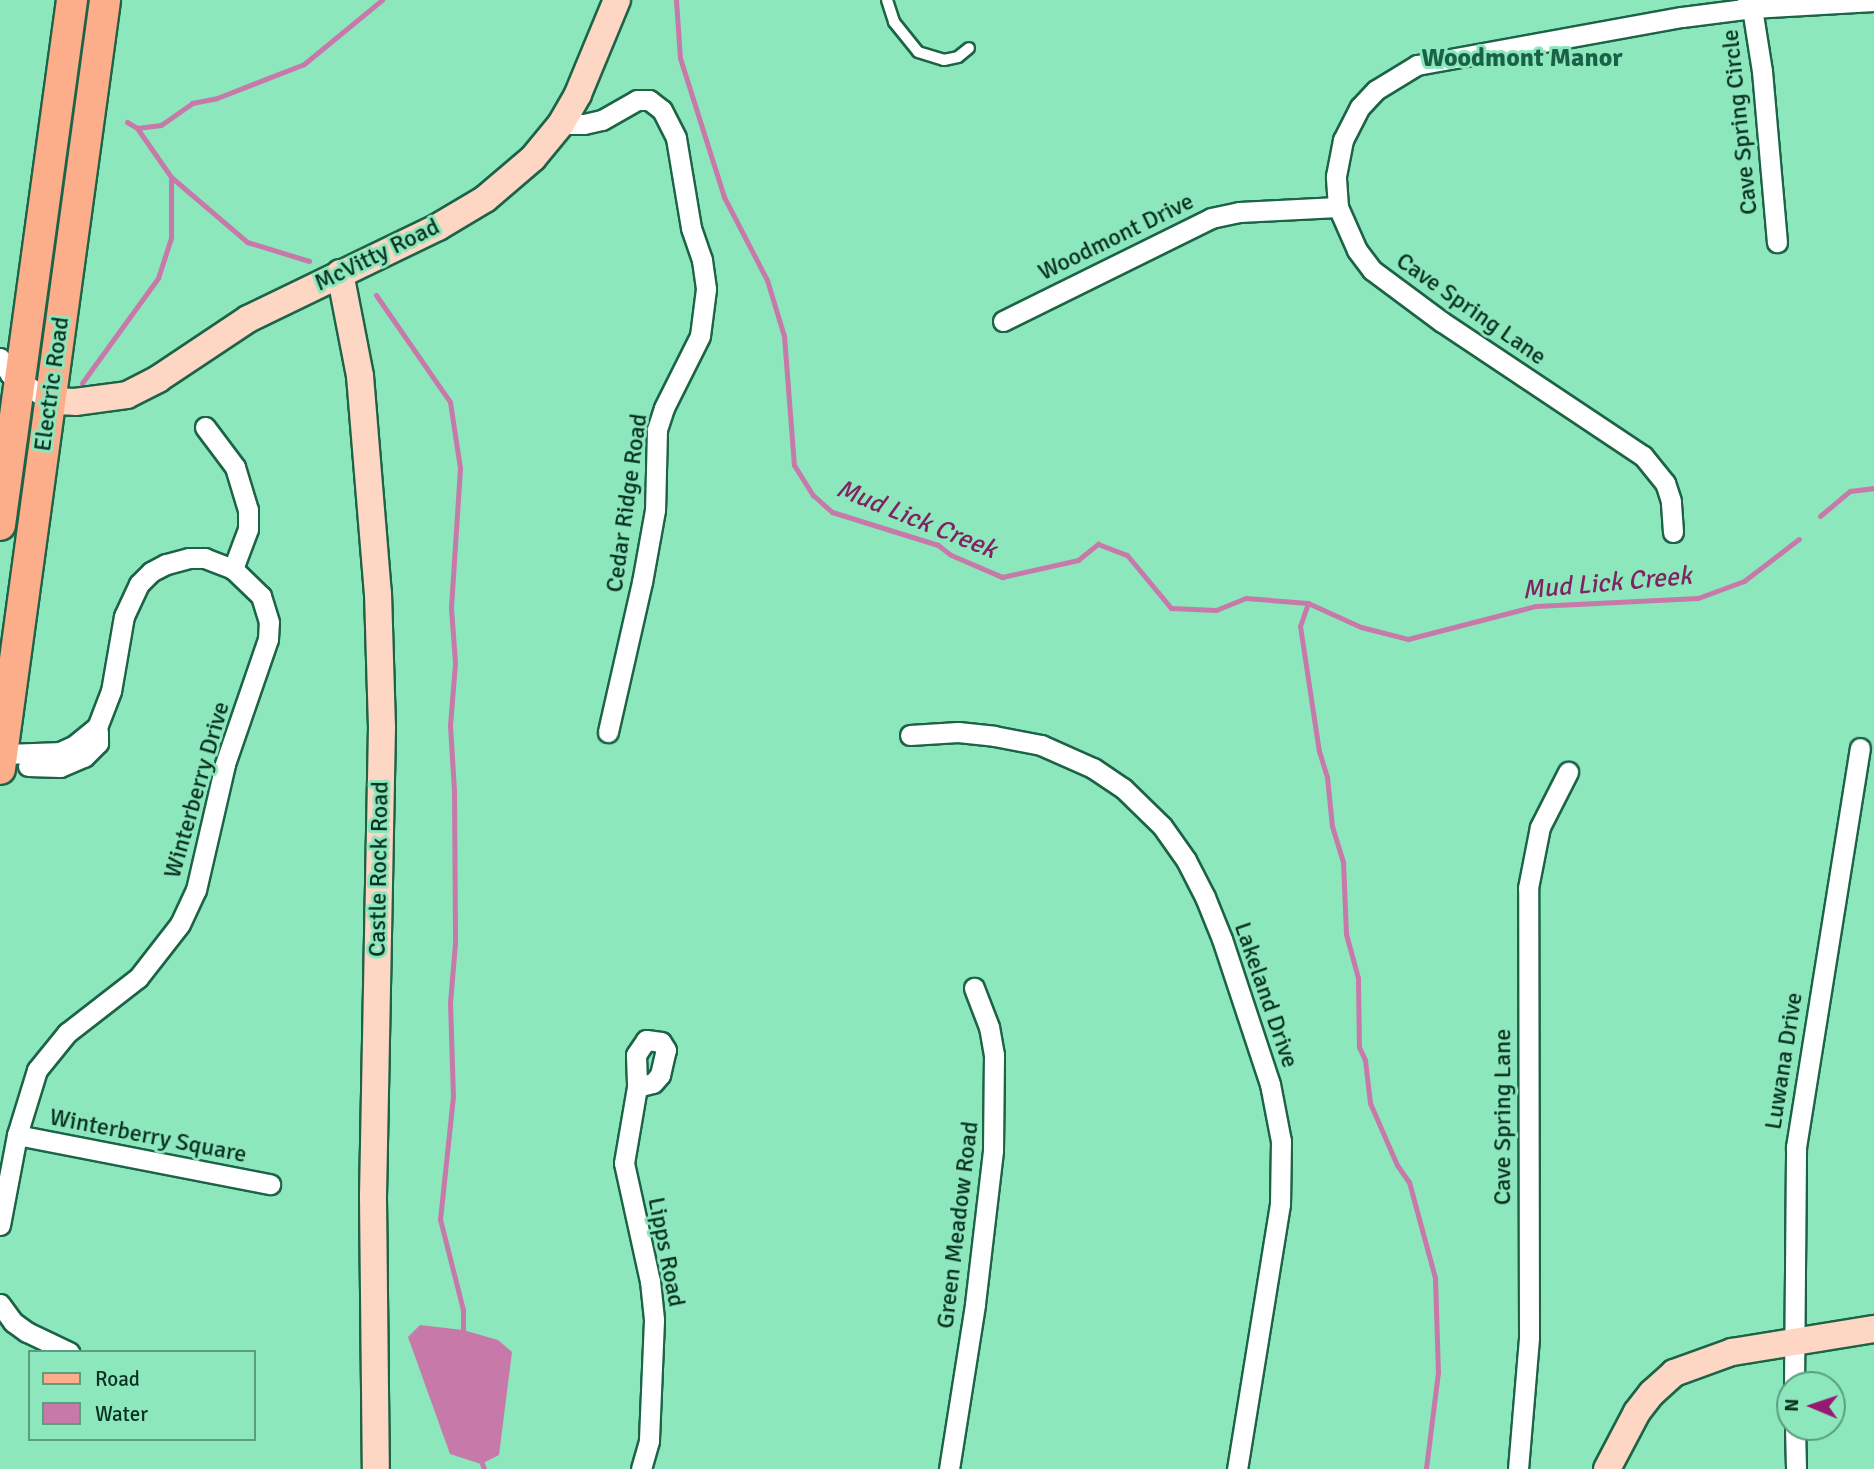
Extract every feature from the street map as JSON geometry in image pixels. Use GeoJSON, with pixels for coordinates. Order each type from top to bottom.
{"type":"FeatureCollection","features":[{"type":"Feature","properties":{"kind":"main road","name":"Electric Road"},"geometry":{"type":"LineString","coordinates":[[0,525],[8,385],[72,0]]}},
{"type":"Feature","properties":{"kind":"main road","name":"Electric Road"},"geometry":{"type":"LineString","coordinates":[[1,759],[105,0]]}},
{"type":"Feature","properties":{"kind":"street","name":"McVitty Road"},"geometry":{"type":"LineString","coordinates":[[50,401],[75,402],[127,396],[158,379],[248,319],[340,272],[438,227],[485,199],[533,158],[561,124],[578,94],[617,0]]}},
{"type":"Feature","properties":{"kind":"street","name":"Cave Spring Lane"},"geometry":{"type":"LineString","coordinates":[[1673,532],[1671,501],[1665,483],[1643,456],[1386,282],[1357,250],[1338,207],[1336,176],[1338,158],[1350,123],[1376,90],[1417,65],[1750,4],[1874,1]]}},
{"type":"Feature","properties":{"kind":"street","name":"Cave Spring Circle"},"geometry":{"type":"LineString","coordinates":[[1750,4],[1762,71],[1777,242]]}},
{"type":"Feature","properties":{"kind":"street","name":"Cedar Ridge Road"},"geometry":{"type":"LineString","coordinates":[[561,124],[584,124],[602,120],[637,100],[649,100],[662,110],[676,138],[691,228],[702,261],[706,289],[700,336],[664,408],[657,430],[655,510],[642,582],[608,732]]}},
{"type":"Feature","properties":{"kind":"street","name":"Woodmont Drive"},"geometry":{"type":"LineString","coordinates":[[1003,321],[1211,218],[1239,212],[1338,207]]}},
{"type":"Feature","properties":{"kind":"street","name":"Castle Rock Road"},"geometry":{"type":"LineString","coordinates":[[340,272],[360,376],[378,593],[382,727],[373,1198],[376,1469]]}},
{"type":"Feature","properties":{"kind":"street"},"geometry":{"type":"LineString","coordinates":[[8,385],[50,401]]}},
{"type":"Feature","properties":{"kind":"street"},"geometry":{"type":"LineString","coordinates":[[205,427],[235,467],[246,499],[248,529],[233,569]]}},
{"type":"Feature","properties":{"kind":"street","name":"Winterberry Drive"},"geometry":{"type":"LineString","coordinates":[[0,1225],[17,1135],[37,1070],[50,1050],[66,1033],[138,978],[180,924],[196,890],[225,764],[268,639],[269,622],[261,596],[249,581],[233,569],[205,558],[189,558],[166,564],[139,584],[124,617],[111,691],[98,724],[98,743],[84,757],[60,767],[26,765],[1,759]]}},
{"type":"Feature","properties":{"kind":"street","name":"Lakeland Drive"},"geometry":{"type":"LineString","coordinates":[[910,736],[958,732],[994,736],[1041,745],[1093,768],[1130,794],[1162,826],[1186,860],[1205,897],[1262,1058],[1277,1112],[1281,1141],[1280,1204],[1237,1469]]}},
{"type":"Feature","properties":{"kind":"street","name":"Luwana Drive"},"geometry":{"type":"LineString","coordinates":[[1794,1371],[1796,1147],[1860,748]]}},
{"type":"Feature","properties":{"kind":"street","name":"Cave Spring Lane"},"geometry":{"type":"LineString","coordinates":[[1518,1469],[1529,1337],[1528,888],[1540,827],[1568,772]]}},
{"type":"Feature","properties":{"kind":"street","name":"Green Meadow Road"},"geometry":{"type":"LineString","coordinates":[[949,1469],[975,1304],[994,1138],[994,1055],[989,1027],[974,988]]}},
{"type":"Feature","properties":{"kind":"street","name":"Lipps Road"},"geometry":{"type":"LineString","coordinates":[[636,1087],[624,1163],[650,1281],[654,1320],[649,1441],[641,1469]]}},
{"type":"Feature","properties":{"kind":"street","name":"Winterberry Square"},"geometry":{"type":"LineString","coordinates":[[17,1135],[270,1184]]}},
{"type":"Feature","properties":{"kind":"street"},"geometry":{"type":"LineString","coordinates":[[0,1304],[13,1322],[27,1332],[65,1350]]}},
{"type":"Feature","properties":{"kind":"street"},"geometry":{"type":"LineString","coordinates":[[1607,1469],[1637,1412],[1652,1393],[1674,1373],[1732,1352],[1874,1329]]}},
{"type":"Feature","properties":{"kind":"street"},"geometry":{"type":"LineString","coordinates":[[1795,1441],[1796,1469]]}},
{"type":"Feature","properties":{"kind":"lane"},"geometry":{"type":"LineString","coordinates":[[887,0],[894,22],[918,52],[944,60],[958,57],[969,48]]}},
{"type":"Feature","properties":{"kind":"water"},"geometry":{"type":"Polygon","coordinates":[[[420,1325],[463,1330],[498,1340],[512,1352],[499,1455],[481,1464],[450,1454],[408,1337],[420,1325]]]}},
{"type":"Feature","properties":{"kind":"waterway","name":"Mud Lick Creek"},"geometry":{"type":"LineString","coordinates":[[127,122],[137,128],[161,125],[192,103],[217,98],[304,64],[382,0]]}},
{"type":"Feature","properties":{"kind":"waterway","name":"Mud Lick Creek"},"geometry":{"type":"LineString","coordinates":[[676,0],[680,58],[724,197],[767,280],[784,336],[794,465],[813,495],[832,512],[938,545],[951,555],[1002,577],[1078,560],[1098,544],[1127,555],[1171,608],[1216,610],[1246,598],[1308,603],[1361,627],[1408,639],[1536,606],[1698,598],[1744,581],[1799,539]]}},
{"type":"Feature","properties":{"kind":"waterway"},"geometry":{"type":"LineString","coordinates":[[137,128],[171,177],[247,242],[309,261]]}},
{"type":"Feature","properties":{"kind":"waterway"},"geometry":{"type":"LineString","coordinates":[[82,383],[158,278],[171,238],[171,177]]}},
{"type":"Feature","properties":{"kind":"waterway"},"geometry":{"type":"LineString","coordinates":[[376,295],[450,402],[460,468],[451,608],[455,663],[450,725],[454,790],[455,943],[450,1002],[453,1096],[440,1219],[463,1310],[463,1334]]}},
{"type":"Feature","properties":{"kind":"waterway","name":"Mud Lick Creek"},"geometry":{"type":"LineString","coordinates":[[1820,516],[1850,491],[1874,488]]}},
{"type":"Feature","properties":{"kind":"waterway"},"geometry":{"type":"LineString","coordinates":[[1308,603],[1300,626],[1319,751],[1327,777],[1332,826],[1343,862],[1346,934],[1358,978],[1359,1047],[1365,1060],[1370,1103],[1397,1165],[1409,1182],[1435,1278],[1438,1372],[1426,1469]]}},
{"type":"Feature","properties":{"kind":"waterway"},"geometry":{"type":"LineString","coordinates":[[480,1458],[484,1469]]}},
{"type":"Feature","properties":{"kind":"district","name":"Woodmont Manor"},"geometry":{"type":"Point","coordinates":[1522,59]}}]}
